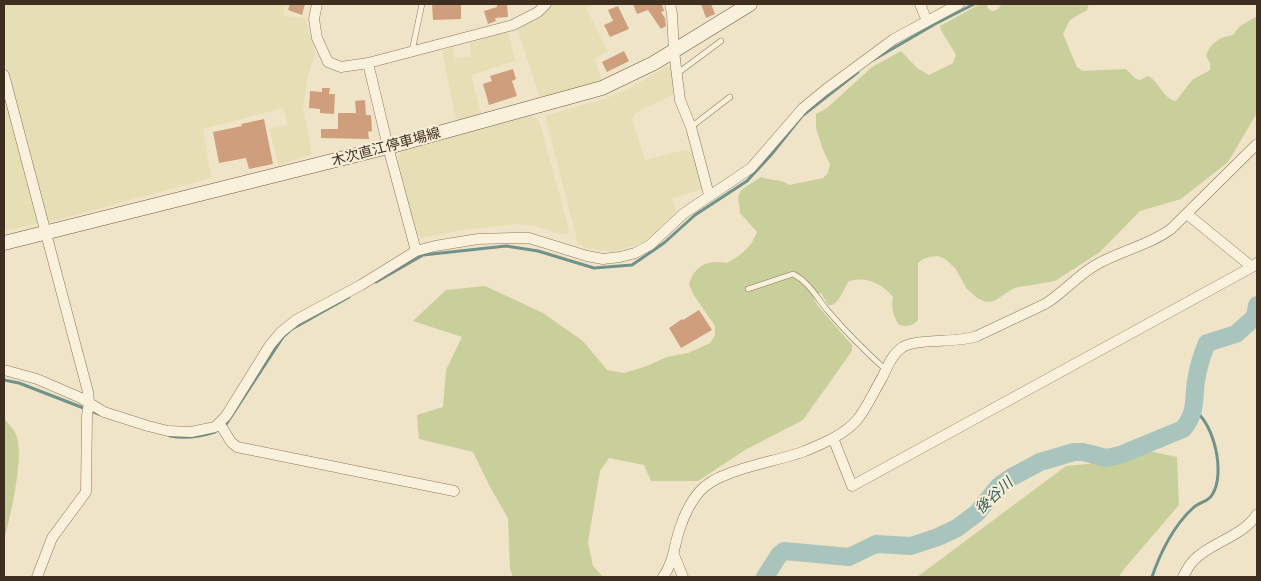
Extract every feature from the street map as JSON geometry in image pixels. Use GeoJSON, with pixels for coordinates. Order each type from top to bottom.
{"type":"FeatureCollection","features":[{"type":"Feature","properties":{"kind":"main road","name":"木次直江停車場線"},"geometry":{"type":"LineString","coordinates":[[4,243],[388,147],[602,88],[629,76],[674,51],[750,4]]}},
{"type":"Feature","properties":{"kind":"street"},"geometry":{"type":"LineString","coordinates":[[317,4],[314,19],[317,38],[328,62],[341,67],[368,63],[513,25],[538,12],[546,4]]}},
{"type":"Feature","properties":{"kind":"street"},"geometry":{"type":"LineString","coordinates":[[670,4],[680,100],[691,126],[709,195]]}},
{"type":"Feature","properties":{"kind":"street"},"geometry":{"type":"LineString","coordinates":[[920,4],[927,21]]}},
{"type":"Feature","properties":{"kind":"street"},"geometry":{"type":"LineString","coordinates":[[4,370],[36,379],[89,402],[104,412],[168,430],[192,432],[210,429],[220,424],[226,416],[270,345],[281,332],[296,320],[361,285],[416,250],[478,239],[529,238],[587,256],[602,258],[620,257],[635,253],[650,245],[683,214],[751,168],[803,108],[825,90],[894,39],[959,4]]}},
{"type":"Feature","properties":{"kind":"street"},"geometry":{"type":"LineString","coordinates":[[368,63],[388,147],[416,250]]}},
{"type":"Feature","properties":{"kind":"street"},"geometry":{"type":"LineString","coordinates":[[4,75],[88,392],[89,402],[86,416],[86,492],[52,538],[37,577]]}},
{"type":"Feature","properties":{"kind":"street"},"geometry":{"type":"LineString","coordinates":[[663,577],[674,555],[680,528],[686,514],[695,497],[708,484],[729,474],[804,451],[833,438],[857,420],[894,355],[905,346],[969,339],[1045,304],[1055,298],[1083,273],[1095,266],[1159,238],[1187,214],[1257,144]]}},
{"type":"Feature","properties":{"kind":"street"},"geometry":{"type":"LineString","coordinates":[[833,438],[852,486],[1255,265],[1187,214]]}},
{"type":"Feature","properties":{"kind":"street"},"geometry":{"type":"LineString","coordinates":[[220,424],[231,442],[237,447],[454,492]]}},
{"type":"Feature","properties":{"kind":"street"},"geometry":{"type":"LineString","coordinates":[[1183,577],[1188,566],[1195,558],[1230,538],[1254,520],[1257,514]]}},
{"type":"Feature","properties":{"kind":"street"},"geometry":{"type":"LineString","coordinates":[[674,555],[683,577]]}},
{"type":"Feature","properties":{"kind":"lane"},"geometry":{"type":"LineString","coordinates":[[412,51],[422,4]]}},
{"type":"Feature","properties":{"kind":"lane"},"geometry":{"type":"LineString","coordinates":[[677,74],[721,40]]}},
{"type":"Feature","properties":{"kind":"lane"},"geometry":{"type":"LineString","coordinates":[[691,126],[730,97]]}},
{"type":"Feature","properties":{"kind":"lane"},"geometry":{"type":"LineString","coordinates":[[748,289],[793,274],[802,279],[862,349],[886,370]]}},
{"type":"Feature","properties":{"kind":"shaded area"},"geometry":{"type":"Polygon","coordinates":[[[4,4],[285,4],[283,15],[306,19],[315,53],[308,76],[303,107],[312,154],[279,165],[269,129],[288,125],[283,108],[203,129],[211,178],[50,222],[45,220],[4,60],[4,4]]]}},
{"type":"Feature","properties":{"kind":"shaded area"},"geometry":{"type":"Polygon","coordinates":[[[553,4],[597,4],[586,8],[608,51],[595,59],[602,81],[540,98],[517,28],[541,17],[553,4]]]}},
{"type":"Feature","properties":{"kind":"shaded area"},"geometry":{"type":"Polygon","coordinates":[[[508,31],[515,61],[471,75],[482,117],[457,123],[442,51],[453,47],[455,59],[471,56],[470,43],[508,31]]]}},
{"type":"Feature","properties":{"kind":"shaded area"},"geometry":{"type":"Polygon","coordinates":[[[667,66],[672,68],[676,93],[637,112],[632,119],[645,160],[685,150],[691,151],[694,153],[704,189],[672,198],[676,211],[646,240],[612,252],[585,248],[578,244],[545,116],[607,98],[630,88],[667,66]]]}},
{"type":"Feature","properties":{"kind":"shaded area"},"geometry":{"type":"Polygon","coordinates":[[[4,91],[39,221],[37,224],[4,231],[4,91]]]}},
{"type":"Feature","properties":{"kind":"shaded area"},"geometry":{"type":"Polygon","coordinates":[[[530,116],[539,120],[569,229],[567,234],[519,224],[463,230],[420,238],[414,226],[398,162],[402,151],[530,116]]]}},
{"type":"Feature","properties":{"kind":"green space"},"geometry":{"type":"Polygon","coordinates":[[[980,4],[987,4],[988,9],[992,11],[997,10],[1002,4],[1089,4],[1087,10],[1070,20],[1063,34],[1077,67],[1083,71],[1126,69],[1136,79],[1140,80],[1148,76],[1167,97],[1176,101],[1192,80],[1210,70],[1210,64],[1206,55],[1213,43],[1233,35],[1240,26],[1257,16],[1257,113],[1228,162],[1181,199],[1140,211],[1100,252],[1055,281],[1014,288],[994,301],[986,302],[977,298],[967,289],[955,268],[945,259],[938,256],[923,259],[918,263],[918,320],[907,326],[899,325],[895,319],[892,308],[893,297],[879,284],[862,279],[849,281],[838,300],[832,305],[828,305],[821,293],[817,295],[814,299],[817,305],[852,345],[852,351],[803,420],[745,450],[698,481],[651,481],[644,465],[609,458],[600,471],[588,542],[593,566],[603,577],[513,577],[510,569],[508,518],[473,452],[419,439],[417,415],[443,407],[446,370],[462,337],[413,321],[446,290],[485,286],[543,313],[583,341],[607,370],[624,373],[667,357],[688,353],[710,343],[715,335],[715,326],[693,294],[689,284],[699,268],[708,263],[727,263],[745,250],[754,238],[757,232],[740,213],[738,197],[741,190],[761,177],[782,181],[789,185],[823,178],[828,173],[830,164],[816,128],[816,114],[827,108],[872,67],[901,51],[917,68],[929,75],[953,63],[956,55],[940,26],[980,4]]]}},
{"type":"Feature","properties":{"kind":"green space"},"geometry":{"type":"Polygon","coordinates":[[[4,418],[17,437],[19,460],[10,518],[4,542],[4,418]]]}},
{"type":"Feature","properties":{"kind":"green space"},"geometry":{"type":"Polygon","coordinates":[[[1144,450],[1177,457],[1179,505],[1119,577],[917,577],[1066,466],[1107,462],[1144,450]]]}},
{"type":"Feature","properties":{"kind":"building"},"geometry":{"type":"Polygon","coordinates":[[[290,4],[305,4],[302,15],[288,10],[290,4]]]}},
{"type":"Feature","properties":{"kind":"building"},"geometry":{"type":"Polygon","coordinates":[[[432,4],[461,4],[461,19],[433,20],[432,4]]]}},
{"type":"Feature","properties":{"kind":"building"},"geometry":{"type":"Polygon","coordinates":[[[497,4],[507,4],[508,17],[495,18],[496,21],[488,24],[484,11],[497,7],[497,4]]]}},
{"type":"Feature","properties":{"kind":"building"},"geometry":{"type":"Polygon","coordinates":[[[633,4],[662,4],[664,11],[661,12],[665,18],[666,26],[661,29],[648,10],[637,14],[633,4]]]}},
{"type":"Feature","properties":{"kind":"building"},"geometry":{"type":"Polygon","coordinates":[[[701,4],[711,4],[715,14],[706,18],[701,4]]]}},
{"type":"Feature","properties":{"kind":"building"},"geometry":{"type":"Polygon","coordinates":[[[618,6],[629,29],[610,37],[604,25],[613,21],[608,10],[618,6]]]}},
{"type":"Feature","properties":{"kind":"building"},"geometry":{"type":"Polygon","coordinates":[[[624,51],[629,61],[607,72],[602,62],[624,51]]]}},
{"type":"Feature","properties":{"kind":"building"},"geometry":{"type":"Polygon","coordinates":[[[513,69],[516,79],[512,81],[517,96],[489,105],[483,84],[492,81],[490,76],[513,69]]]}},
{"type":"Feature","properties":{"kind":"building"},"geometry":{"type":"Polygon","coordinates":[[[322,88],[330,88],[329,94],[335,94],[334,114],[320,113],[320,109],[309,108],[310,91],[322,92],[322,88]]]}},
{"type":"Feature","properties":{"kind":"building"},"geometry":{"type":"Polygon","coordinates":[[[365,100],[366,115],[371,115],[372,131],[368,132],[369,139],[321,138],[321,129],[338,129],[338,113],[356,113],[355,101],[365,100]]]}},
{"type":"Feature","properties":{"kind":"building"},"geometry":{"type":"Polygon","coordinates":[[[264,119],[273,164],[249,169],[246,158],[219,163],[213,132],[264,119]]]}},
{"type":"Feature","properties":{"kind":"building"},"geometry":{"type":"Polygon","coordinates":[[[699,310],[712,330],[681,348],[669,328],[699,310]]]}},
{"type":"Feature","properties":{"kind":"waterway"},"geometry":{"type":"LineString","coordinates":[[873,60],[974,4]]}},
{"type":"Feature","properties":{"kind":"waterway"},"geometry":{"type":"LineString","coordinates":[[376,282],[423,255],[506,246],[538,251],[594,268],[632,265],[664,243],[695,215],[747,181],[771,155],[802,116],[858,72]]}},
{"type":"Feature","properties":{"kind":"waterway"},"geometry":{"type":"LineString","coordinates":[[225,426],[283,337],[292,329],[349,297]]}},
{"type":"Feature","properties":{"kind":"waterway","name":"後谷川"},"geometry":{"type":"LineString","coordinates":[[765,577],[779,555],[784,551],[849,557],[876,544],[911,546],[938,537],[957,528],[977,513],[999,486],[1040,462],[1074,452],[1083,452],[1106,458],[1120,455],[1183,429],[1191,417],[1198,371],[1207,343],[1236,334],[1255,317],[1257,305]]}},
{"type":"Feature","properties":{"kind":"waterway"},"geometry":{"type":"LineString","coordinates":[[4,380],[19,383],[99,414]]}},
{"type":"Feature","properties":{"kind":"waterway"},"geometry":{"type":"LineString","coordinates":[[1152,577],[1163,549],[1174,531],[1193,508],[1206,501],[1212,495],[1216,486],[1218,475],[1216,449],[1207,426],[1194,410]]}},
{"type":"Feature","properties":{"kind":"waterway"},"geometry":{"type":"LineString","coordinates":[[170,436],[192,437],[215,432]]}}]}
